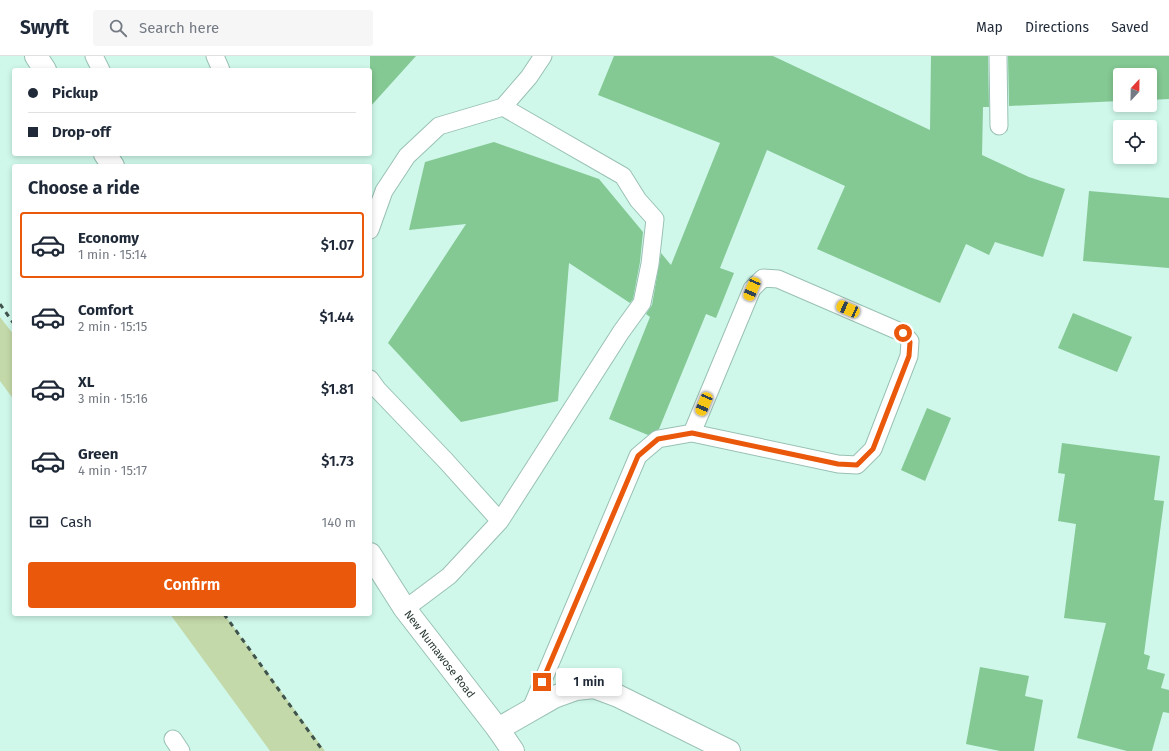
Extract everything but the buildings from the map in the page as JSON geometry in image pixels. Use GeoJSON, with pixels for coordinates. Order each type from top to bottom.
{"type":"FeatureCollection","features":[{"type":"Feature","properties":{"kind":"street"},"geometry":{"type":"LineString","coordinates":[[36,56],[45,68]]}},
{"type":"Feature","properties":{"kind":"street","name":"New Numawose Road"},"geometry":{"type":"LineString","coordinates":[[372,557],[405,609],[498,729],[513,751]]}},
{"type":"Feature","properties":{"kind":"street"},"geometry":{"type":"LineString","coordinates":[[498,729],[561,694],[576,689],[594,687],[618,696],[730,751]]}},
{"type":"Feature","properties":{"kind":"lane"},"geometry":{"type":"LineString","coordinates":[[94,56],[100,68]]}},
{"type":"Feature","properties":{"kind":"lane"},"geometry":{"type":"LineString","coordinates":[[215,56],[220,68]]}},
{"type":"Feature","properties":{"kind":"lane"},"geometry":{"type":"LineString","coordinates":[[372,224],[384,191],[407,156],[439,126],[503,107],[529,77],[543,56]]}},
{"type":"Feature","properties":{"kind":"lane"},"geometry":{"type":"LineString","coordinates":[[998,56],[999,126]]}},
{"type":"Feature","properties":{"kind":"lane"},"geometry":{"type":"LineString","coordinates":[[405,609],[449,576],[500,521],[621,332],[642,303],[650,264],[655,219],[638,200],[623,176],[503,107]]}},
{"type":"Feature","properties":{"kind":"lane"},"geometry":{"type":"LineString","coordinates":[[530,711],[638,456],[658,439],[692,433],[838,464],[857,465],[873,449],[909,356],[910,342],[903,333],[778,279],[763,278],[752,289],[692,433]]}},
{"type":"Feature","properties":{"kind":"lane"},"geometry":{"type":"LineString","coordinates":[[372,382],[446,460],[500,521]]}},
{"type":"Feature","properties":{"kind":"green space"},"geometry":{"type":"Polygon","coordinates":[[[0,317],[12,332],[12,397],[0,381],[0,317]]]}},
{"type":"Feature","properties":{"kind":"green space"},"geometry":{"type":"Polygon","coordinates":[[[171,616],[225,616],[325,751],[270,751],[171,616]]]}},
{"type":"Feature","properties":{"kind":"railway"},"geometry":{"type":"LineString","coordinates":[[0,304],[12,321]]}},
{"type":"Feature","properties":{"kind":"railway"},"geometry":{"type":"LineString","coordinates":[[225,616],[323,751]]}},
{"type":"Feature","properties":{"kind":"route"},"geometry":{"type":"LineString","coordinates":[[542,682],[638,456],[658,439],[692,433],[838,464],[857,465],[873,449],[909,356],[910,342],[903,333]]}}]}
